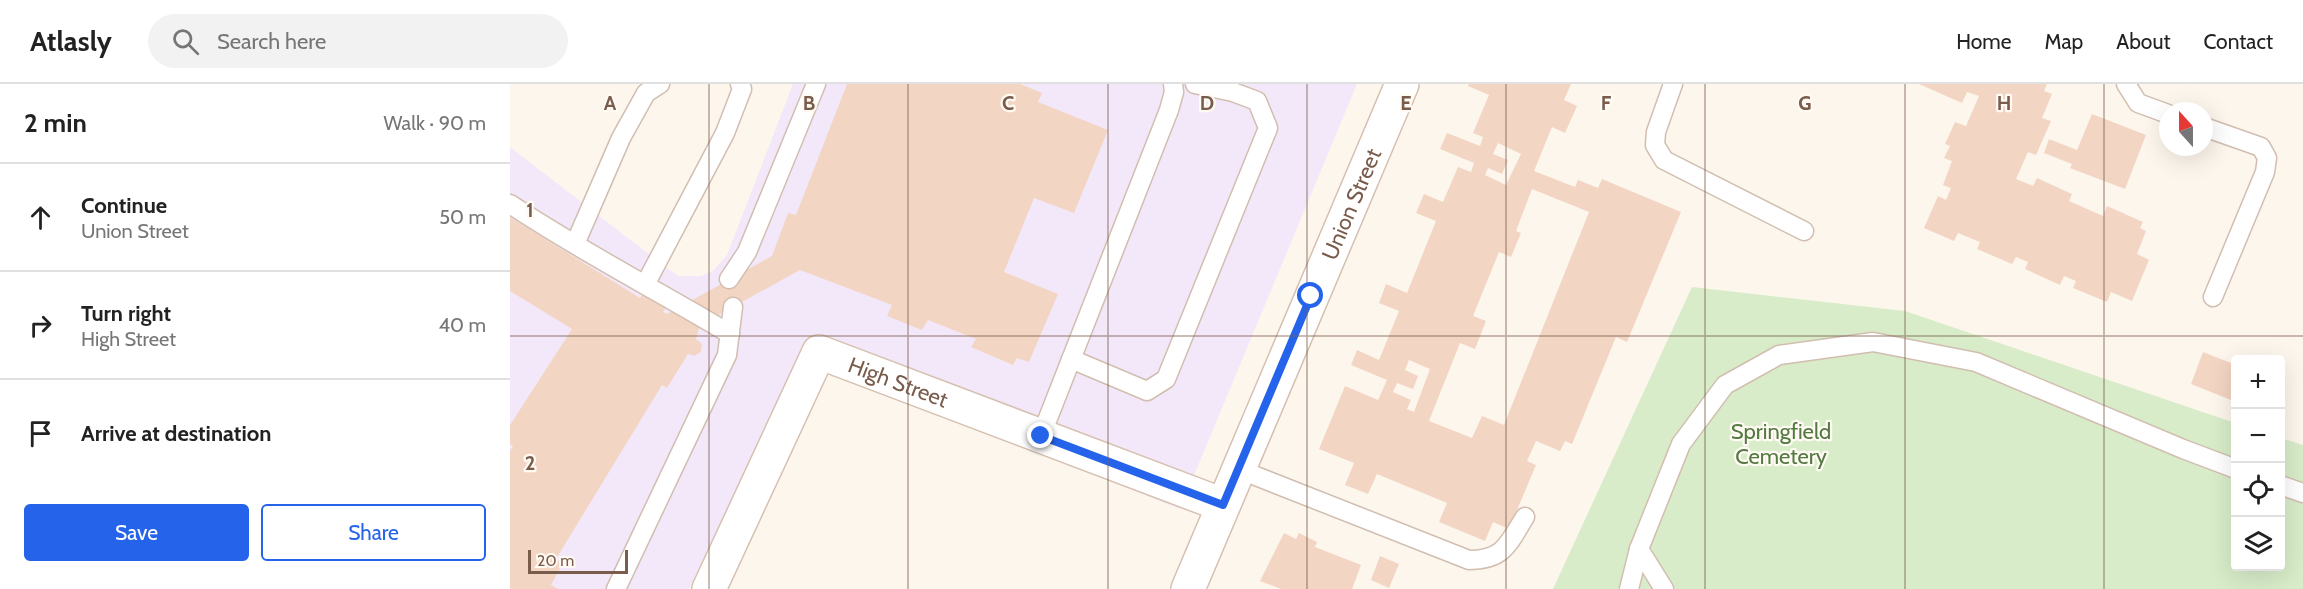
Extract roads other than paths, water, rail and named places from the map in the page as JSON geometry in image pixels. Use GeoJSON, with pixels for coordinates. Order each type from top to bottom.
{"type":"FeatureCollection","features":[{"type":"Feature","properties":{"kind":"street","name":"Union Street"},"geometry":{"type":"LineString","coordinates":[[1188,589],[1402,84]]}},
{"type":"Feature","properties":{"kind":"street","name":"High Street"},"geometry":{"type":"LineString","coordinates":[[709,589],[819,352],[1223,505]]}},
{"type":"Feature","properties":{"kind":"lane"},"geometry":{"type":"LineString","coordinates":[[575,244],[621,138],[646,93],[660,84]]}},
{"type":"Feature","properties":{"kind":"lane"},"geometry":{"type":"LineString","coordinates":[[646,283],[725,133],[742,89],[740,84]]}},
{"type":"Feature","properties":{"kind":"lane"},"geometry":{"type":"LineString","coordinates":[[729,279],[747,252],[816,84]]}},
{"type":"Feature","properties":{"kind":"lane"},"geometry":{"type":"LineString","coordinates":[[1041,436],[1169,110],[1174,92],[1173,84]]}},
{"type":"Feature","properties":{"kind":"lane"},"geometry":{"type":"LineString","coordinates":[[1071,359],[1147,391],[1166,379],[1268,128],[1257,101],[1233,92],[1195,84]]}},
{"type":"Feature","properties":{"kind":"lane"},"geometry":{"type":"LineString","coordinates":[[1673,84],[1656,132],[1655,145],[1664,160],[1682,172],[1804,231]]}},
{"type":"Feature","properties":{"kind":"lane"},"geometry":{"type":"LineString","coordinates":[[2126,84],[2138,103],[2159,111]]}},
{"type":"Feature","properties":{"kind":"lane"},"geometry":{"type":"LineString","coordinates":[[2213,130],[2260,147],[2266,158],[2265,172],[2213,297]]}},
{"type":"Feature","properties":{"kind":"lane"},"geometry":{"type":"LineString","coordinates":[[510,204],[730,334]]}},
{"type":"Feature","properties":{"kind":"lane"},"geometry":{"type":"LineString","coordinates":[[616,589],[727,355],[733,307]]}},
{"type":"Feature","properties":{"kind":"lane"},"geometry":{"type":"LineString","coordinates":[[1629,589],[1639,549],[1681,444],[1725,385],[1779,354],[1874,342],[1976,362],[2231,467]]}},
{"type":"Feature","properties":{"kind":"lane"},"geometry":{"type":"LineString","coordinates":[[1238,469],[1469,560],[1485,560],[1500,555],[1526,517]]}},
{"type":"Feature","properties":{"kind":"lane"},"geometry":{"type":"LineString","coordinates":[[2285,487],[2303,493]]}},
{"type":"Feature","properties":{"kind":"lane"},"geometry":{"type":"LineString","coordinates":[[1639,549],[1664,589]]}},
{"type":"Feature","properties":{"kind":"park label","name":"Springfield Cemetery"},"geometry":{"type":"Point","coordinates":[1781,444]}}]}
